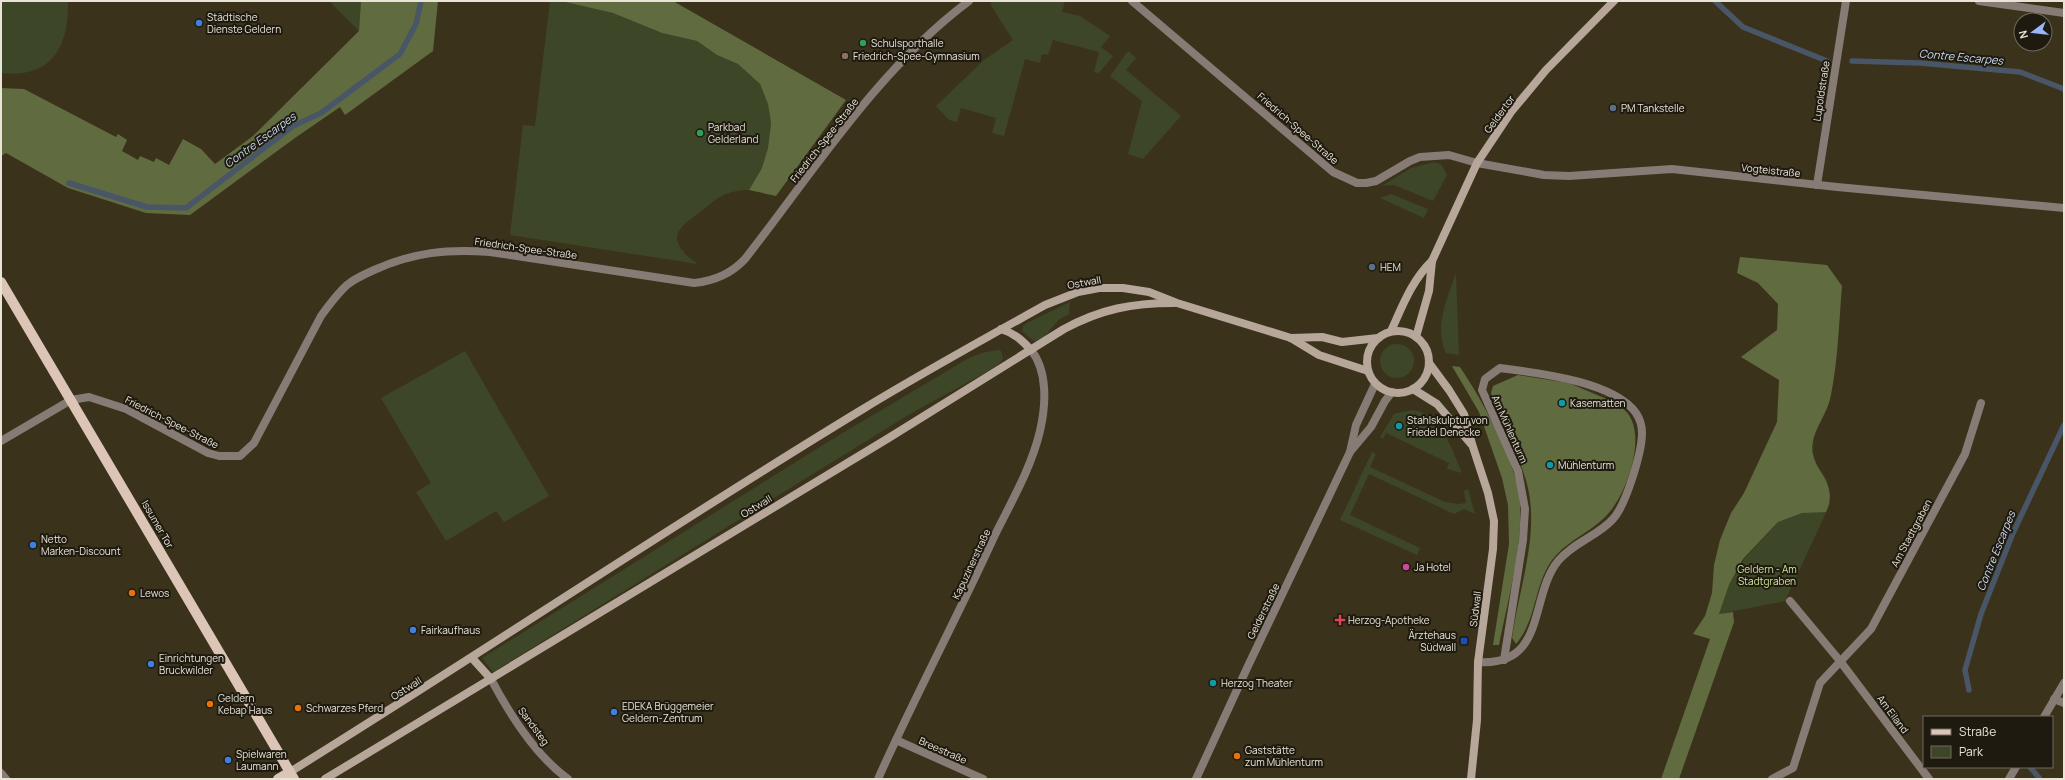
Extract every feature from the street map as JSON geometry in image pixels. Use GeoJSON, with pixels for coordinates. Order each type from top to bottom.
{"type":"FeatureCollection","features":[{"type":"Feature","properties":{"kind":"main road","name":"Geldertor"},"geometry":{"type":"LineString","coordinates":[[1416,337],[1429,291],[1432,261],[1477,163],[1511,112],[1546,70],[1614,1]]}},
{"type":"Feature","properties":{"kind":"main road","name":"Geldertor"},"geometry":{"type":"LineString","coordinates":[[1391,331],[1422,270],[1432,261]]}},
{"type":"Feature","properties":{"kind":"main road","name":"Issumer Tor"},"geometry":{"type":"LineString","coordinates":[[1,282],[292,775]]}},
{"type":"Feature","properties":{"kind":"main road","name":"Ostwall"},"geometry":{"type":"LineString","coordinates":[[292,775],[634,552],[864,408],[1056,299],[1078,292],[1122,288],[1164,296],[1177,303],[1291,338],[1319,355],[1368,370]]}},
{"type":"Feature","properties":{"kind":"main road","name":"Ostwall"},"geometry":{"type":"LineString","coordinates":[[325,779],[1078,322],[1110,309],[1130,305],[1177,303]]}},
{"type":"Feature","properties":{"kind":"main road"},"geometry":{"type":"LineString","coordinates":[[1001,329],[1012,333],[1022,340],[1031,350]]}},
{"type":"Feature","properties":{"kind":"main road"},"geometry":{"type":"LineString","coordinates":[[1399,330],[1416,337],[1423,344],[1428,354],[1429,364],[1426,374],[1421,382],[1413,389],[1404,392],[1384,390],[1376,384],[1366,364],[1371,346],[1378,338],[1391,331],[1399,330]]}},
{"type":"Feature","properties":{"kind":"main road","name":"Ostwall"},"geometry":{"type":"LineString","coordinates":[[1291,338],[1322,337],[1342,342],[1378,338]]}},
{"type":"Feature","properties":{"kind":"main road","name":"Südwall"},"geometry":{"type":"LineString","coordinates":[[1429,364],[1459,404],[1488,493],[1494,521],[1493,549],[1478,662],[1477,720],[1471,779]]}},
{"type":"Feature","properties":{"kind":"main road","name":"Südwall"},"geometry":{"type":"LineString","coordinates":[[1413,389],[1437,404],[1472,444]]}},
{"type":"Feature","properties":{"kind":"main road"},"geometry":{"type":"LineString","coordinates":[[472,658],[491,679]]}},
{"type":"Feature","properties":{"kind":"main road"},"geometry":{"type":"LineString","coordinates":[[278,779],[292,775]]}},
{"type":"Feature","properties":{"kind":"street","name":"Friedrich-Spee-Straße"},"geometry":{"type":"LineString","coordinates":[[71,400],[89,397],[112,403],[138,415],[208,454],[231,457],[240,456],[254,443],[321,316],[348,285],[389,263],[428,252],[458,250],[490,252],[548,260],[694,283],[712,281],[738,267],[864,104],[894,69],[929,35],[968,1]]}},
{"type":"Feature","properties":{"kind":"street","name":"Friedrich-Spee-Straße"},"geometry":{"type":"LineString","coordinates":[[1132,1],[1333,172],[1344,179],[1357,183],[1376,181],[1410,161],[1431,155],[1449,155],[1477,163]]}},
{"type":"Feature","properties":{"kind":"street","name":"Lupoldstraße"},"geometry":{"type":"LineString","coordinates":[[1817,185],[1846,1]]}},
{"type":"Feature","properties":{"kind":"street"},"geometry":{"type":"LineString","coordinates":[[1979,1],[2064,12]]}},
{"type":"Feature","properties":{"kind":"street","name":"Vogteistraße"},"geometry":{"type":"LineString","coordinates":[[1477,163],[1544,175],[1570,176],[1672,169],[1817,185],[2064,208]]}},
{"type":"Feature","properties":{"kind":"street","name":"Kapuzinerstraße"},"geometry":{"type":"LineString","coordinates":[[878,779],[964,601],[1035,447],[1043,417],[1044,383],[1038,358],[1031,350]]}},
{"type":"Feature","properties":{"kind":"street","name":"Am Mühlenturm"},"geometry":{"type":"LineString","coordinates":[[1478,662],[1490,663],[1504,660],[1519,650],[1529,637],[1549,576],[1557,562],[1569,549],[1613,519],[1620,509],[1631,482],[1642,435],[1641,423],[1635,413],[1615,396],[1571,379],[1500,368],[1485,379],[1482,390],[1518,471],[1525,509],[1523,540],[1504,660]]}},
{"type":"Feature","properties":{"kind":"street","name":"Gelderstraße"},"geometry":{"type":"LineString","coordinates":[[1196,779],[1350,452],[1356,425],[1376,384]]}},
{"type":"Feature","properties":{"kind":"street","name":"Gelderstraße"},"geometry":{"type":"LineString","coordinates":[[1350,452],[1371,427],[1385,401],[1392,392]]}},
{"type":"Feature","properties":{"kind":"street"},"geometry":{"type":"LineString","coordinates":[[1,441],[71,400]]}},
{"type":"Feature","properties":{"kind":"street","name":"Am Stadtgraben"},"geometry":{"type":"LineString","coordinates":[[1772,779],[1793,768],[1820,683],[1871,629],[1965,454],[1981,404]]}},
{"type":"Feature","properties":{"kind":"street"},"geometry":{"type":"LineString","coordinates":[[1790,602],[1840,661]]}},
{"type":"Feature","properties":{"kind":"street","name":"Am Eiland"},"geometry":{"type":"LineString","coordinates":[[1840,661],[1930,779]]}},
{"type":"Feature","properties":{"kind":"street","name":"Sandsteg"},"geometry":{"type":"LineString","coordinates":[[491,679],[526,734],[558,771],[568,779]]}},
{"type":"Feature","properties":{"kind":"street"},"geometry":{"type":"LineString","coordinates":[[2045,716],[2064,683]]}},
{"type":"Feature","properties":{"kind":"street"},"geometry":{"type":"LineString","coordinates":[[2054,699],[2064,703]]}},
{"type":"Feature","properties":{"kind":"street","name":"Breestraße"},"geometry":{"type":"LineString","coordinates":[[896,740],[983,779]]}},
{"type":"Feature","properties":{"kind":"street"},"geometry":{"type":"LineString","coordinates":[[2009,779],[2015,768]]}},
{"type":"Feature","properties":{"kind":"street"},"geometry":{"type":"LineString","coordinates":[[1,773],[6,779]]}},
{"type":"Feature","properties":{"kind":"green space"},"geometry":{"type":"Polygon","coordinates":[[[1,1],[68,1],[68,17],[61,45],[54,56],[45,65],[33,71],[1,73],[1,1]]]}},
{"type":"Feature","properties":{"kind":"green space"},"geometry":{"type":"Polygon","coordinates":[[[329,1],[361,1],[359,31],[329,1]]]}},
{"type":"Feature","properties":{"kind":"green space"},"geometry":{"type":"Polygon","coordinates":[[[361,1],[438,1],[433,51],[345,115],[340,107],[190,215],[146,213],[68,188],[6,153],[1,156],[1,88],[24,89],[116,137],[118,134],[127,140],[122,151],[138,160],[140,156],[154,162],[156,158],[169,165],[183,139],[201,149],[215,164],[253,136],[359,31],[361,1]]]}},
{"type":"Feature","properties":{"kind":"green space"},"geometry":{"type":"Polygon","coordinates":[[[550,1],[561,1],[613,13],[662,33],[697,41],[717,55],[738,64],[760,84],[768,104],[771,123],[768,148],[762,168],[749,190],[741,190],[721,196],[689,220],[681,228],[678,233],[678,244],[689,257],[698,264],[510,235],[523,125],[535,126],[550,1]]]}},
{"type":"Feature","properties":{"kind":"green space"},"geometry":{"type":"Polygon","coordinates":[[[561,1],[673,1],[846,100],[776,196],[749,190],[762,168],[768,148],[771,123],[768,104],[760,84],[738,64],[717,55],[697,41],[662,33],[613,13],[561,1]]]}},
{"type":"Feature","properties":{"kind":"green space"},"geometry":{"type":"Polygon","coordinates":[[[994,1],[1065,1],[1062,12],[1080,16],[1110,36],[1101,47],[1113,56],[1099,73],[1094,72],[1099,52],[1053,40],[1048,55],[1042,54],[1040,63],[1025,59],[1004,136],[992,133],[996,118],[961,108],[957,122],[949,120],[936,106],[984,60],[1013,40],[990,4],[994,1]]]}},
{"type":"Feature","properties":{"kind":"green space"},"geometry":{"type":"Polygon","coordinates":[[[1128,51],[1136,58],[1126,70],[1181,116],[1143,159],[1128,154],[1142,101],[1110,76],[1128,51]]]}},
{"type":"Feature","properties":{"kind":"green space"},"geometry":{"type":"Polygon","coordinates":[[[1434,162],[1441,164],[1447,175],[1433,201],[1394,185],[1382,186],[1411,168],[1434,162]]]}},
{"type":"Feature","properties":{"kind":"green space"},"geometry":{"type":"Polygon","coordinates":[[[1391,194],[1428,209],[1424,218],[1380,198],[1391,194]]]}},
{"type":"Feature","properties":{"kind":"green space"},"geometry":{"type":"Polygon","coordinates":[[[1740,257],[1827,265],[1842,286],[1837,354],[1831,395],[1827,408],[1815,433],[1812,446],[1816,463],[1830,492],[1829,501],[1826,512],[1802,513],[1778,522],[1743,559],[1729,585],[1719,614],[1733,612],[1734,622],[1679,779],[1661,779],[1710,639],[1693,634],[1705,616],[1712,593],[1714,565],[1720,540],[1731,513],[1744,493],[1777,422],[1779,380],[1741,357],[1777,330],[1778,304],[1758,283],[1737,273],[1740,257]]]}},
{"type":"Feature","properties":{"kind":"green space"},"geometry":{"type":"Polygon","coordinates":[[[1456,273],[1459,355],[1446,353],[1441,332],[1443,313],[1456,273]]]}},
{"type":"Feature","properties":{"kind":"green space"},"geometry":{"type":"Polygon","coordinates":[[[1070,302],[1069,314],[1059,320],[1042,338],[1034,341],[1022,331],[1023,326],[1027,323],[1070,302]]]}},
{"type":"Feature","properties":{"kind":"green space"},"geometry":{"type":"Polygon","coordinates":[[[1394,344],[1400,344],[1409,349],[1413,355],[1413,367],[1409,373],[1400,378],[1394,378],[1385,373],[1380,364],[1380,358],[1385,349],[1394,344]]]}},
{"type":"Feature","properties":{"kind":"green space"},"geometry":{"type":"Polygon","coordinates":[[[998,350],[1001,351],[1003,358],[1000,363],[992,369],[910,414],[493,672],[482,658],[831,440],[967,359],[981,353],[998,350]]]}},
{"type":"Feature","properties":{"kind":"green space"},"geometry":{"type":"Polygon","coordinates":[[[465,351],[549,496],[504,522],[496,511],[446,541],[416,492],[431,483],[381,398],[465,351]]]}},
{"type":"Feature","properties":{"kind":"green space"},"geometry":{"type":"Polygon","coordinates":[[[1452,366],[1460,367],[1487,411],[1511,463],[1519,494],[1520,530],[1518,549],[1499,645],[1493,645],[1509,544],[1508,505],[1502,478],[1479,412],[1452,366]]]}},
{"type":"Feature","properties":{"kind":"green space"},"geometry":{"type":"Polygon","coordinates":[[[1518,375],[1569,383],[1616,403],[1626,411],[1631,418],[1635,432],[1635,444],[1634,458],[1630,472],[1619,498],[1605,517],[1562,549],[1550,563],[1541,583],[1528,625],[1516,644],[1512,638],[1530,541],[1530,503],[1527,484],[1523,472],[1499,416],[1491,393],[1493,386],[1518,375]]]}},
{"type":"Feature","properties":{"kind":"green space"},"geometry":{"type":"Polygon","coordinates":[[[1411,410],[1421,412],[1430,417],[1438,425],[1449,443],[1462,473],[1447,469],[1449,463],[1386,433],[1383,439],[1380,437],[1394,414],[1411,410]]]}},
{"type":"Feature","properties":{"kind":"green space","name":"Geldern - Am Stadtgraben"},"geometry":{"type":"Polygon","coordinates":[[[1814,438],[1813,452],[1817,465],[1827,480],[1830,504],[1785,601],[1719,614],[1729,585],[1743,560],[1783,517],[1814,438]]]}},
{"type":"Feature","properties":{"kind":"green space"},"geometry":{"type":"Polygon","coordinates":[[[1372,452],[1376,454],[1370,467],[1445,502],[1458,504],[1466,503],[1464,491],[1468,489],[1475,514],[1464,509],[1454,514],[1369,474],[1350,515],[1420,548],[1417,555],[1340,520],[1372,452]]]}},
{"type":"Feature","properties":{"kind":"waterway","name":"Contre Escarpes"},"geometry":{"type":"LineString","coordinates":[[69,183],[147,207],[186,208],[293,126],[321,113],[400,54],[416,24],[421,1]]}},
{"type":"Feature","properties":{"kind":"waterway","name":"Contre Escarpes"},"geometry":{"type":"LineString","coordinates":[[1715,1],[1743,27],[1827,61]]}},
{"type":"Feature","properties":{"kind":"waterway","name":"Contre Escarpes"},"geometry":{"type":"LineString","coordinates":[[1852,61],[1920,63],[2020,72],[2064,89]]}},
{"type":"Feature","properties":{"kind":"waterway","name":"Contre Escarpes"},"geometry":{"type":"LineString","coordinates":[[1969,690],[1965,670],[1981,614],[2013,533],[2064,425]]}},
{"type":"Feature","properties":{"kind":"waterway","name":"Contre Escarpes"},"geometry":{"type":"LineString","coordinates":[[2031,768],[2040,779]]}},
{"type":"Feature","properties":{"kind":"place","name":"Städtische Dienste Geldern"},"geometry":{"type":"Point","coordinates":[199,23]}},
{"type":"Feature","properties":{"kind":"place","name":"Schulsporthalle"},"geometry":{"type":"Point","coordinates":[863,43]}},
{"type":"Feature","properties":{"kind":"place","name":"Friedrich-Spee-Gymnasium"},"geometry":{"type":"Point","coordinates":[845,56]}},
{"type":"Feature","properties":{"kind":"place","name":"PM Tankstelle"},"geometry":{"type":"Point","coordinates":[1613,108]}},
{"type":"Feature","properties":{"kind":"place","name":"Parkbad Gelderland"},"geometry":{"type":"Point","coordinates":[700,133]}},
{"type":"Feature","properties":{"kind":"place","name":"HEM"},"geometry":{"type":"Point","coordinates":[1372,267]}},
{"type":"Feature","properties":{"kind":"place","name":"Kasematten"},"geometry":{"type":"Point","coordinates":[1562,403]}},
{"type":"Feature","properties":{"kind":"place","name":"Stahlskulptur von Friedel Denecke"},"geometry":{"type":"Point","coordinates":[1399,426]}},
{"type":"Feature","properties":{"kind":"place","name":"Mühlenturm"},"geometry":{"type":"Point","coordinates":[1550,465]}},
{"type":"Feature","properties":{"kind":"place","name":"Netto Marken-Discount"},"geometry":{"type":"Point","coordinates":[33,545]}},
{"type":"Feature","properties":{"kind":"place","name":"Ja Hotel"},"geometry":{"type":"Point","coordinates":[1406,567]}},
{"type":"Feature","properties":{"kind":"place","name":"Lewos"},"geometry":{"type":"Point","coordinates":[132,593]}},
{"type":"Feature","properties":{"kind":"place","name":"Herzog-Apotheke"},"geometry":{"type":"Point","coordinates":[1340,620]}},
{"type":"Feature","properties":{"kind":"place","name":"Fairkaufhaus"},"geometry":{"type":"Point","coordinates":[413,630]}},
{"type":"Feature","properties":{"kind":"place","name":"Ärztehaus Südwall"},"geometry":{"type":"Point","coordinates":[1464,641]}},
{"type":"Feature","properties":{"kind":"place","name":"Einrichtungen Bruckwilder"},"geometry":{"type":"Point","coordinates":[151,664]}},
{"type":"Feature","properties":{"kind":"place","name":"Herzog Theater"},"geometry":{"type":"Point","coordinates":[1213,683]}},
{"type":"Feature","properties":{"kind":"place","name":"Geldern Kebap Haus"},"geometry":{"type":"Point","coordinates":[210,704]}},
{"type":"Feature","properties":{"kind":"place","name":"Schwarzes Pferd"},"geometry":{"type":"Point","coordinates":[298,708]}},
{"type":"Feature","properties":{"kind":"place","name":"EDEKA Brüggemeier Geldern-Zentrum"},"geometry":{"type":"Point","coordinates":[614,712]}},
{"type":"Feature","properties":{"kind":"place","name":"Gaststätte zum Mühlenturm"},"geometry":{"type":"Point","coordinates":[1237,756]}},
{"type":"Feature","properties":{"kind":"place","name":"Spielwaren Laumann"},"geometry":{"type":"Point","coordinates":[228,760]}}]}
